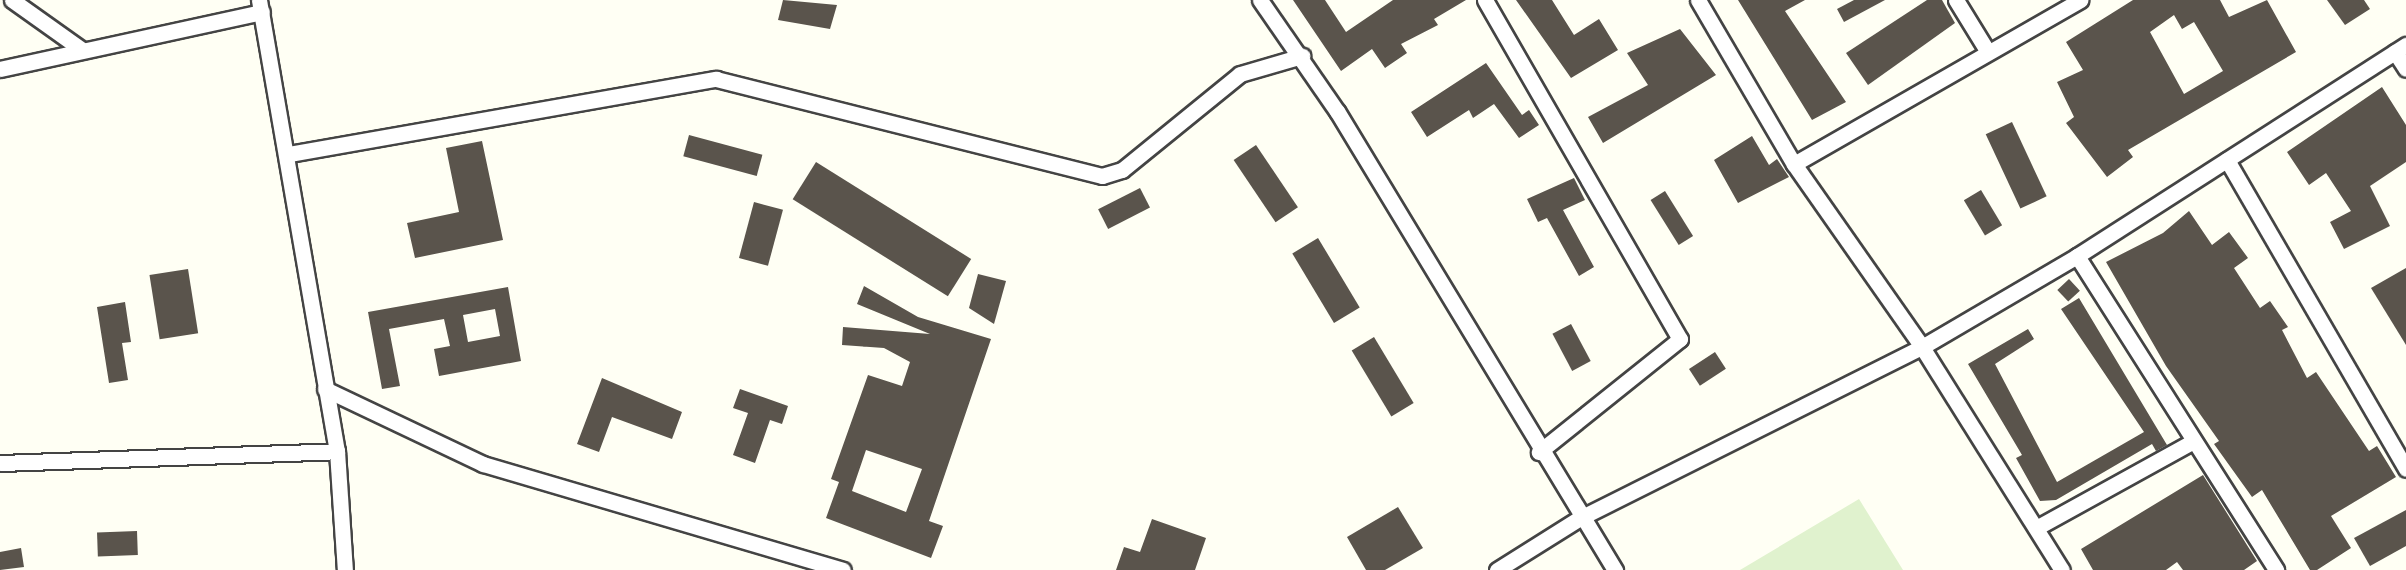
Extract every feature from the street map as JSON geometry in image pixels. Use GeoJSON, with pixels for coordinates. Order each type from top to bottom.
{"type":"FeatureCollection","features":[{"type":"Feature","properties":{"kind":"street"},"geometry":{"type":"LineString","coordinates":[[12,0],[81,50]]}},
{"type":"Feature","properties":{"kind":"street"},"geometry":{"type":"LineString","coordinates":[[1260,0],[1302,56],[1539,452],[1616,570]]}},
{"type":"Feature","properties":{"kind":"street"},"geometry":{"type":"LineString","coordinates":[[1485,0],[1680,339],[1539,452]]}},
{"type":"Feature","properties":{"kind":"street"},"geometry":{"type":"LineString","coordinates":[[1698,0],[1794,164],[1922,347],[2062,570]]}},
{"type":"Feature","properties":{"kind":"street"},"geometry":{"type":"LineString","coordinates":[[1956,0],[1988,52]]}},
{"type":"Feature","properties":{"kind":"street"},"geometry":{"type":"LineString","coordinates":[[1794,164],[2080,0]]}},
{"type":"Feature","properties":{"kind":"street"},"geometry":{"type":"LineString","coordinates":[[0,69],[260,6],[289,154],[325,390],[337,451],[345,570]]}},
{"type":"Feature","properties":{"kind":"street"},"geometry":{"type":"LineString","coordinates":[[1497,570],[1580,518],[1922,347],[2077,256],[2401,48],[2406,69]]}},
{"type":"Feature","properties":{"kind":"street"},"geometry":{"type":"LineString","coordinates":[[289,154],[716,79],[1102,176],[1122,170],[1240,74],[1302,56]]}},
{"type":"Feature","properties":{"kind":"street"},"geometry":{"type":"LineString","coordinates":[[2228,160],[2406,469]]}},
{"type":"Feature","properties":{"kind":"street"},"geometry":{"type":"LineString","coordinates":[[2077,256],[2192,442],[2276,570]]}},
{"type":"Feature","properties":{"kind":"street"},"geometry":{"type":"LineString","coordinates":[[325,390],[483,464],[843,570]]}},
{"type":"Feature","properties":{"kind":"street"},"geometry":{"type":"LineString","coordinates":[[2036,528],[2192,442]]}},
{"type":"Feature","properties":{"kind":"street"},"geometry":{"type":"LineString","coordinates":[[0,464],[337,451]]}},
{"type":"Feature","properties":{"kind":"green space"},"geometry":{"type":"Polygon","coordinates":[[[1859,499],[1903,570],[1740,570],[1859,499]]]}},
{"type":"Feature","properties":{"kind":"building"},"geometry":{"type":"Polygon","coordinates":[[[783,0],[837,5],[830,29],[778,20],[783,0]]]}},
{"type":"Feature","properties":{"kind":"building"},"geometry":{"type":"Polygon","coordinates":[[[1293,0],[1325,0],[1346,32],[1393,0],[1466,0],[1434,19],[1438,25],[1401,44],[1407,53],[1385,68],[1372,49],[1341,71],[1293,0]]]}},
{"type":"Feature","properties":{"kind":"building"},"geometry":{"type":"Polygon","coordinates":[[[1516,0],[1552,0],[1574,35],[1599,19],[1618,50],[1571,78],[1516,0]]]}},
{"type":"Feature","properties":{"kind":"building"},"geometry":{"type":"Polygon","coordinates":[[[1738,0],[1805,0],[1785,11],[1846,102],[1812,120],[1738,0]]]}},
{"type":"Feature","properties":{"kind":"building"},"geometry":{"type":"Polygon","coordinates":[[[1854,0],[1885,0],[1844,22],[1837,9],[1854,0]]]}},
{"type":"Feature","properties":{"kind":"building"},"geometry":{"type":"Polygon","coordinates":[[[1927,0],[1942,0],[1955,23],[1868,85],[1846,53],[1927,0]]]}},
{"type":"Feature","properties":{"kind":"building"},"geometry":{"type":"Polygon","coordinates":[[[2133,0],[2220,0],[2229,17],[2267,0],[2296,52],[2128,150],[2133,157],[2107,177],[2066,123],[2074,117],[2057,82],[2083,70],[2066,42],[2133,0]],[[2174,15],[2150,32],[2184,94],[2223,71],[2194,22],[2182,29],[2174,15]]]}},
{"type":"Feature","properties":{"kind":"building"},"geometry":{"type":"Polygon","coordinates":[[[2327,0],[2364,0],[2370,9],[2345,25],[2327,0]]]}},
{"type":"Feature","properties":{"kind":"building"},"geometry":{"type":"Polygon","coordinates":[[[1680,29],[1716,75],[1603,143],[1588,117],[1648,85],[1627,53],[1680,29]]]}},
{"type":"Feature","properties":{"kind":"building"},"geometry":{"type":"Polygon","coordinates":[[[1486,63],[1522,115],[1529,110],[1539,125],[1519,138],[1494,104],[1473,118],[1469,110],[1427,137],[1411,112],[1486,63]]]}},
{"type":"Feature","properties":{"kind":"building"},"geometry":{"type":"Polygon","coordinates":[[[2382,87],[2406,125],[2406,162],[2370,186],[2390,226],[2344,249],[2330,222],[2351,211],[2326,173],[2309,185],[2287,152],[2382,87]]]}},
{"type":"Feature","properties":{"kind":"building"},"geometry":{"type":"Polygon","coordinates":[[[2012,122],[2047,196],[2020,209],[1986,134],[2012,122]]]}},
{"type":"Feature","properties":{"kind":"building"},"geometry":{"type":"Polygon","coordinates":[[[689,135],[762,155],[757,176],[683,156],[689,135]]]}},
{"type":"Feature","properties":{"kind":"building"},"geometry":{"type":"Polygon","coordinates":[[[1752,136],[1769,165],[1777,159],[1789,177],[1738,203],[1714,160],[1752,136]]]}},
{"type":"Feature","properties":{"kind":"building"},"geometry":{"type":"Polygon","coordinates":[[[482,141],[503,240],[415,258],[407,223],[459,212],[446,148],[482,141]]]}},
{"type":"Feature","properties":{"kind":"building"},"geometry":{"type":"Polygon","coordinates":[[[1256,145],[1298,207],[1276,222],[1234,160],[1256,145]]]}},
{"type":"Feature","properties":{"kind":"building"},"geometry":{"type":"Polygon","coordinates":[[[816,162],[971,259],[948,296],[793,199],[816,162]]]}},
{"type":"Feature","properties":{"kind":"building"},"geometry":{"type":"Polygon","coordinates":[[[1574,178],[1585,200],[1563,210],[1594,267],[1579,276],[1547,218],[1538,222],[1527,199],[1574,178]]]}},
{"type":"Feature","properties":{"kind":"building"},"geometry":{"type":"Polygon","coordinates":[[[1140,188],[1150,208],[1108,229],[1098,209],[1140,188]]]}},
{"type":"Feature","properties":{"kind":"building"},"geometry":{"type":"Polygon","coordinates":[[[1981,190],[2002,225],[1985,235],[1964,200],[1981,190]]]}},
{"type":"Feature","properties":{"kind":"building"},"geometry":{"type":"Polygon","coordinates":[[[1665,191],[1693,236],[1679,245],[1651,200],[1665,191]]]}},
{"type":"Feature","properties":{"kind":"building"},"geometry":{"type":"Polygon","coordinates":[[[754,202],[783,210],[768,266],[739,258],[754,202]]]}},
{"type":"Feature","properties":{"kind":"building"},"geometry":{"type":"Polygon","coordinates":[[[2189,211],[2212,245],[2229,232],[2248,258],[2234,268],[2260,308],[2270,301],[2288,327],[2282,330],[2307,378],[2316,372],[2369,451],[2377,446],[2396,477],[2331,516],[2351,548],[2317,570],[2310,570],[2262,490],[2252,497],[2214,444],[2219,441],[2166,366],[2106,262],[2163,233],[2189,211]]]}},
{"type":"Feature","properties":{"kind":"building"},"geometry":{"type":"Polygon","coordinates":[[[1318,238],[1360,307],[1334,323],[1292,253],[1318,238]]]}},
{"type":"Feature","properties":{"kind":"building"},"geometry":{"type":"Polygon","coordinates":[[[2406,268],[2406,345],[2371,288],[2406,268]]]}},
{"type":"Feature","properties":{"kind":"building"},"geometry":{"type":"Polygon","coordinates":[[[188,269],[198,333],[160,339],[149,275],[188,269]]]}},
{"type":"Feature","properties":{"kind":"building"},"geometry":{"type":"Polygon","coordinates":[[[978,274],[1006,281],[994,324],[969,308],[978,274]]]}},
{"type":"Feature","properties":{"kind":"building"},"geometry":{"type":"Polygon","coordinates":[[[2069,279],[2080,291],[2068,302],[2057,290],[2069,279]]]}},
{"type":"Feature","properties":{"kind":"building"},"geometry":{"type":"Polygon","coordinates":[[[864,286],[918,317],[991,339],[929,521],[943,526],[931,558],[826,518],[839,482],[831,479],[868,375],[902,386],[910,362],[884,348],[842,345],[843,327],[930,334],[857,304],[864,286]],[[866,450],[852,491],[906,512],[922,469],[866,450]]]}},
{"type":"Feature","properties":{"kind":"building"},"geometry":{"type":"Polygon","coordinates":[[[508,287],[521,361],[439,376],[434,349],[450,346],[444,319],[389,329],[400,386],[382,389],[368,312],[508,287]],[[495,309],[463,315],[468,342],[500,336],[495,309]]]}},
{"type":"Feature","properties":{"kind":"building"},"geometry":{"type":"Polygon","coordinates":[[[2079,298],[2167,445],[2156,451],[2152,444],[2056,500],[2040,501],[2016,458],[2022,455],[1968,364],[2028,329],[2034,339],[1995,364],[2057,482],[2144,432],[2061,309],[2079,298]]]}},
{"type":"Feature","properties":{"kind":"building"},"geometry":{"type":"Polygon","coordinates":[[[125,302],[131,342],[122,343],[128,380],[109,383],[97,307],[125,302]]]}},
{"type":"Feature","properties":{"kind":"building"},"geometry":{"type":"Polygon","coordinates":[[[1571,324],[1591,361],[1572,371],[1552,334],[1571,324]]]}},
{"type":"Feature","properties":{"kind":"building"},"geometry":{"type":"Polygon","coordinates":[[[1374,337],[1414,403],[1391,416],[1352,350],[1374,337]]]}},
{"type":"Feature","properties":{"kind":"building"},"geometry":{"type":"Polygon","coordinates":[[[1715,352],[1726,369],[1700,386],[1689,369],[1715,352]]]}},
{"type":"Feature","properties":{"kind":"building"},"geometry":{"type":"Polygon","coordinates":[[[602,378],[682,412],[672,439],[612,417],[599,452],[577,444],[602,378]]]}},
{"type":"Feature","properties":{"kind":"building"},"geometry":{"type":"Polygon","coordinates":[[[740,389],[788,406],[782,424],[770,420],[755,463],[733,455],[748,413],[733,408],[740,389]]]}},
{"type":"Feature","properties":{"kind":"building"},"geometry":{"type":"Polygon","coordinates":[[[2203,475],[2257,561],[2244,570],[2183,570],[2177,562],[2166,570],[2093,570],[2081,549],[2203,475]]]}},
{"type":"Feature","properties":{"kind":"building"},"geometry":{"type":"Polygon","coordinates":[[[1398,507],[1423,548],[1385,570],[1366,570],[1347,537],[1398,507]]]}},
{"type":"Feature","properties":{"kind":"building"},"geometry":{"type":"Polygon","coordinates":[[[2406,510],[2406,546],[2370,566],[2354,538],[2406,510]]]}},
{"type":"Feature","properties":{"kind":"building"},"geometry":{"type":"Polygon","coordinates":[[[1152,519],[1206,538],[1195,570],[1116,570],[1124,547],[1140,552],[1152,519]]]}},
{"type":"Feature","properties":{"kind":"building"},"geometry":{"type":"Polygon","coordinates":[[[137,531],[138,555],[98,556],[97,532],[137,531]]]}},
{"type":"Feature","properties":{"kind":"building"},"geometry":{"type":"Polygon","coordinates":[[[21,548],[24,567],[0,570],[0,552],[21,548]]]}}]}
